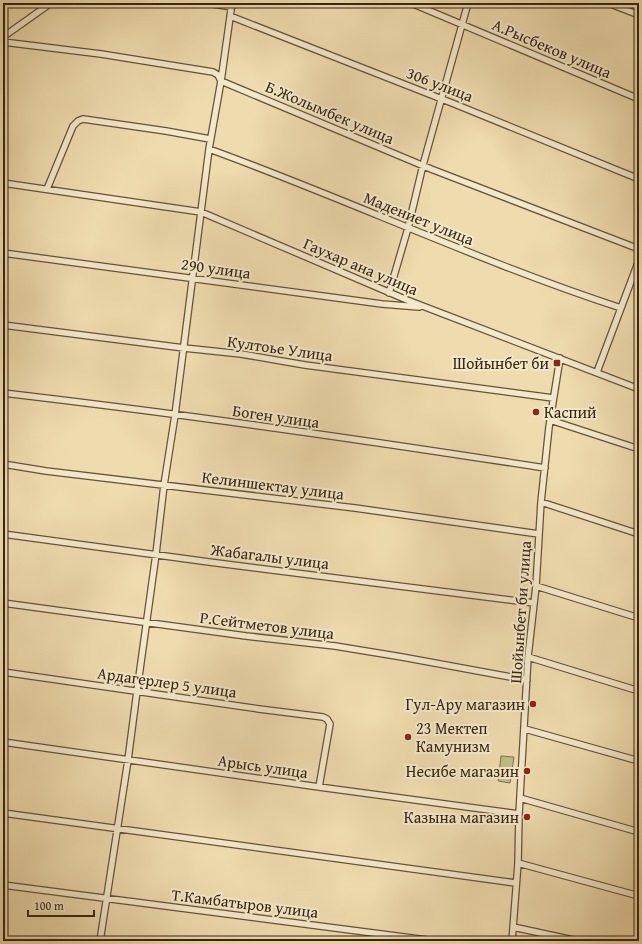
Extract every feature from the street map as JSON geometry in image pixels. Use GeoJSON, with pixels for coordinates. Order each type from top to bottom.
{"type":"FeatureCollection","features":[{"type":"Feature","properties":{"kind":"street"},"geometry":{"type":"LineString","coordinates":[[3,37],[51,3]]}},
{"type":"Feature","properties":{"kind":"street"},"geometry":{"type":"LineString","coordinates":[[100,941],[118,829],[147,623],[164,486],[184,348],[208,149],[221,81],[232,5],[206,3]]}},
{"type":"Feature","properties":{"kind":"street","name":"А.Рысбеков улица"},"geometry":{"type":"LineString","coordinates":[[411,3],[639,99]]}},
{"type":"Feature","properties":{"kind":"street"},"geometry":{"type":"LineString","coordinates":[[389,293],[408,228],[423,165],[468,3]]}},
{"type":"Feature","properties":{"kind":"street"},"geometry":{"type":"LineString","coordinates":[[608,3],[639,15]]}},
{"type":"Feature","properties":{"kind":"street","name":"306 улица"},"geometry":{"type":"LineString","coordinates":[[230,16],[441,98],[639,179]]}},
{"type":"Feature","properties":{"kind":"street","name":"Б.Жолымбек улица"},"geometry":{"type":"LineString","coordinates":[[3,42],[101,54],[213,72],[218,75],[221,81],[423,165],[639,249]]}},
{"type":"Feature","properties":{"kind":"street"},"geometry":{"type":"LineString","coordinates":[[47,189],[73,126],[78,121],[83,119],[210,139]]}},
{"type":"Feature","properties":{"kind":"street","name":"Мадениет улица"},"geometry":{"type":"LineString","coordinates":[[208,149],[299,183],[522,274],[620,308]]}},
{"type":"Feature","properties":{"kind":"street","name":"Гаухар ана улица"},"geometry":{"type":"LineString","coordinates":[[3,183],[201,212],[389,293],[639,389]]}},
{"type":"Feature","properties":{"kind":"street","name":"290 улица"},"geometry":{"type":"LineString","coordinates":[[3,253],[382,304],[425,307]]}},
{"type":"Feature","properties":{"kind":"street"},"geometry":{"type":"LineString","coordinates":[[597,372],[639,260]]}},
{"type":"Feature","properties":{"kind":"street"},"geometry":{"type":"LineString","coordinates":[[632,278],[639,281]]}},
{"type":"Feature","properties":{"kind":"street","name":"Култоье Улица"},"geometry":{"type":"LineString","coordinates":[[3,325],[241,354],[306,365],[553,398]]}},
{"type":"Feature","properties":{"kind":"street","name":"Шойынбет би улица"},"geometry":{"type":"LineString","coordinates":[[512,941],[518,862],[519,814],[528,658],[536,586],[541,502],[550,420],[560,358]]}},
{"type":"Feature","properties":{"kind":"street","name":"Боген улица"},"geometry":{"type":"LineString","coordinates":[[3,393],[96,404],[366,441],[545,468]]}},
{"type":"Feature","properties":{"kind":"street"},"geometry":{"type":"LineString","coordinates":[[550,420],[639,449]]}},
{"type":"Feature","properties":{"kind":"street","name":"Келиншектау улица"},"geometry":{"type":"LineString","coordinates":[[3,464],[164,486],[355,508],[539,534]]}},
{"type":"Feature","properties":{"kind":"street"},"geometry":{"type":"LineString","coordinates":[[541,502],[639,534]]}},
{"type":"Feature","properties":{"kind":"street","name":"Жабагалы улица"},"geometry":{"type":"LineString","coordinates":[[3,534],[101,548],[534,603]]}},
{"type":"Feature","properties":{"kind":"street"},"geometry":{"type":"LineString","coordinates":[[536,586],[639,618]]}},
{"type":"Feature","properties":{"kind":"street","name":"Р.Сейтметов улица"},"geometry":{"type":"LineString","coordinates":[[3,603],[343,648],[402,657],[527,680]]}},
{"type":"Feature","properties":{"kind":"street"},"geometry":{"type":"LineString","coordinates":[[528,658],[639,691]]}},
{"type":"Feature","properties":{"kind":"street","name":"Ардагерлер 5 улица"},"geometry":{"type":"LineString","coordinates":[[3,672],[323,717],[327,719],[330,724],[319,787]]}},
{"type":"Feature","properties":{"kind":"street"},"geometry":{"type":"LineString","coordinates":[[525,729],[639,761]]}},
{"type":"Feature","properties":{"kind":"street","name":"Арысь улица"},"geometry":{"type":"LineString","coordinates":[[3,742],[519,814]]}},
{"type":"Feature","properties":{"kind":"street"},"geometry":{"type":"LineString","coordinates":[[520,798],[639,832]]}},
{"type":"Feature","properties":{"kind":"street"},"geometry":{"type":"LineString","coordinates":[[3,814],[516,883]]}},
{"type":"Feature","properties":{"kind":"street"},"geometry":{"type":"LineString","coordinates":[[518,862],[639,896]]}},
{"type":"Feature","properties":{"kind":"street","name":"Т.Камбатыров улица"},"geometry":{"type":"LineString","coordinates":[[3,885],[435,941]]}},
{"type":"Feature","properties":{"kind":"street"},"geometry":{"type":"LineString","coordinates":[[513,927],[578,941]]}},
{"type":"Feature","properties":{"kind":"shaded area"},"geometry":{"type":"Polygon","coordinates":[[[501,756],[514,757],[510,783],[498,781],[501,756]]]}},
{"type":"Feature","properties":{"kind":"place","name":"Шойынбет би"},"geometry":{"type":"Point","coordinates":[557,363]}},
{"type":"Feature","properties":{"kind":"place","name":"Каспий"},"geometry":{"type":"Point","coordinates":[536,412]}},
{"type":"Feature","properties":{"kind":"place","name":"Гул-Ару магазин"},"geometry":{"type":"Point","coordinates":[533,704]}},
{"type":"Feature","properties":{"kind":"place","name":"23 Мектеп Камунизм"},"geometry":{"type":"Point","coordinates":[408,737]}},
{"type":"Feature","properties":{"kind":"place","name":"Несибе магазин"},"geometry":{"type":"Point","coordinates":[527,771]}},
{"type":"Feature","properties":{"kind":"place","name":"Казына магазин"},"geometry":{"type":"Point","coordinates":[527,817]}}]}
